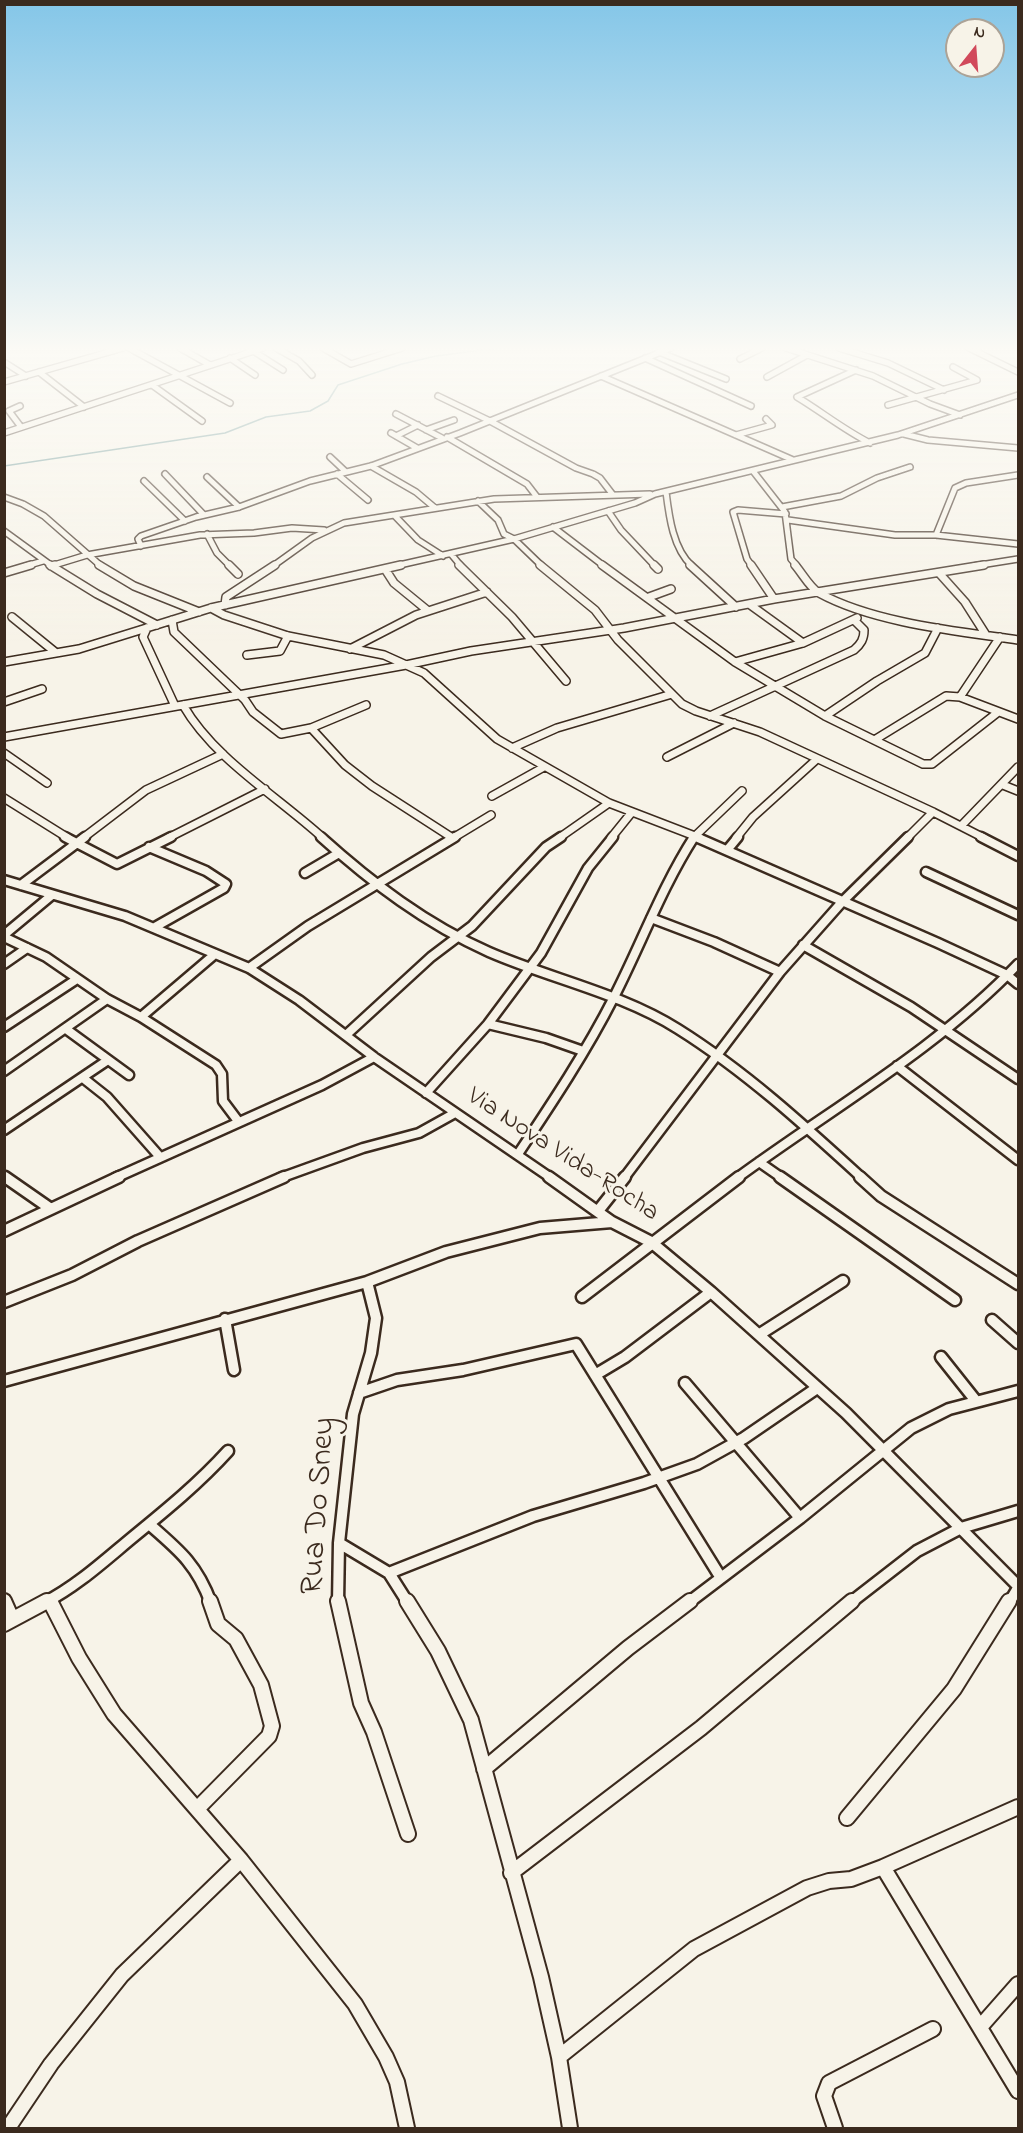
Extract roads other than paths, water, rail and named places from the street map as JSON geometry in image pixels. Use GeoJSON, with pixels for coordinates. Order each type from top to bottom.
{"type":"FeatureCollection","features":[{"type":"Feature","properties":{"kind":"street"},"geometry":{"type":"LineString","coordinates":[[141,546],[138,538],[185,521],[239,507],[337,474],[371,466],[417,448]]}},
{"type":"Feature","properties":{"kind":"street"},"geometry":{"type":"LineString","coordinates":[[463,448],[527,484],[537,497]]}},
{"type":"Feature","properties":{"kind":"street"},"geometry":{"type":"LineString","coordinates":[[541,448],[600,478],[613,495]]}},
{"type":"Feature","properties":{"kind":"street"},"geometry":{"type":"LineString","coordinates":[[765,448],[793,460]]}},
{"type":"Feature","properties":{"kind":"street"},"geometry":{"type":"LineString","coordinates":[[225,605],[226,597],[268,571],[300,544],[324,530],[344,523],[478,501],[655,494],[849,448]]}},
{"type":"Feature","properties":{"kind":"street"},"geometry":{"type":"LineString","coordinates":[[330,457],[346,472]]}},
{"type":"Feature","properties":{"kind":"street"},"geometry":{"type":"LineString","coordinates":[[371,466],[416,492],[435,508]]}},
{"type":"Feature","properties":{"kind":"street"},"geometry":{"type":"LineString","coordinates":[[783,507],[841,496],[877,478],[910,467]]}},
{"type":"Feature","properties":{"kind":"street"},"geometry":{"type":"LineString","coordinates":[[753,471],[783,507],[787,517],[791,559],[817,592],[866,611],[938,628],[1018,640]]}},
{"type":"Feature","properties":{"kind":"street"},"geometry":{"type":"LineString","coordinates":[[165,474],[204,515]]}},
{"type":"Feature","properties":{"kind":"street"},"geometry":{"type":"LineString","coordinates":[[337,474],[368,500]]}},
{"type":"Feature","properties":{"kind":"street"},"geometry":{"type":"LineString","coordinates":[[936,535],[955,488],[966,483],[1018,475]]}},
{"type":"Feature","properties":{"kind":"street"},"geometry":{"type":"LineString","coordinates":[[207,477],[239,507]]}},
{"type":"Feature","properties":{"kind":"street"},"geometry":{"type":"LineString","coordinates":[[144,482],[185,521]]}},
{"type":"Feature","properties":{"kind":"street"},"geometry":{"type":"LineString","coordinates":[[666,492],[670,520],[684,559],[736,607]]}},
{"type":"Feature","properties":{"kind":"street"},"geometry":{"type":"LineString","coordinates":[[4,662],[55,652],[79,650],[211,608],[514,539],[608,511],[655,494]]}},
{"type":"Feature","properties":{"kind":"street"},"geometry":{"type":"LineString","coordinates":[[4,497],[23,504],[62,531],[97,564],[145,592],[199,612]]}},
{"type":"Feature","properties":{"kind":"street"},"geometry":{"type":"LineString","coordinates":[[478,501],[501,523],[504,534],[514,539],[548,572],[595,610],[610,630],[672,694],[696,711],[760,732],[933,812],[1018,856]]}},
{"type":"Feature","properties":{"kind":"street"},"geometry":{"type":"LineString","coordinates":[[774,599],[747,559],[733,512],[738,510],[895,535],[936,535],[1018,544]]}},
{"type":"Feature","properties":{"kind":"street"},"geometry":{"type":"LineString","coordinates":[[608,511],[621,530],[658,569]]}},
{"type":"Feature","properties":{"kind":"street"},"geometry":{"type":"LineString","coordinates":[[395,516],[418,540],[443,556]]}},
{"type":"Feature","properties":{"kind":"street"},"geometry":{"type":"LineString","coordinates":[[51,566],[87,555],[207,534],[254,533],[302,527],[324,530]]}},
{"type":"Feature","properties":{"kind":"street"},"geometry":{"type":"LineString","coordinates":[[553,527],[735,663],[825,716],[923,764],[932,765],[997,713]]}},
{"type":"Feature","properties":{"kind":"street"},"geometry":{"type":"LineString","coordinates":[[4,531],[51,566],[136,616],[156,625]]}},
{"type":"Feature","properties":{"kind":"street"},"geometry":{"type":"LineString","coordinates":[[207,534],[218,553],[238,574]]}},
{"type":"Feature","properties":{"kind":"street"},"geometry":{"type":"LineString","coordinates":[[451,554],[463,571],[499,602],[566,681]]}},
{"type":"Feature","properties":{"kind":"street"},"geometry":{"type":"LineString","coordinates":[[4,737],[406,665],[463,652],[676,619],[774,599],[1018,559]]}},
{"type":"Feature","properties":{"kind":"street"},"geometry":{"type":"LineString","coordinates":[[4,573],[43,561]]}},
{"type":"Feature","properties":{"kind":"street"},"geometry":{"type":"LineString","coordinates":[[385,569],[394,583],[427,610]]}},
{"type":"Feature","properties":{"kind":"street"},"geometry":{"type":"LineString","coordinates":[[939,573],[965,602],[986,635]]}},
{"type":"Feature","properties":{"kind":"street"},"geometry":{"type":"LineString","coordinates":[[649,597],[671,590]]}},
{"type":"Feature","properties":{"kind":"street"},"geometry":{"type":"LineString","coordinates":[[350,649],[384,628],[427,610],[487,592]]}},
{"type":"Feature","properties":{"kind":"street"},"geometry":{"type":"LineString","coordinates":[[749,604],[803,643]]}},
{"type":"Feature","properties":{"kind":"street"},"geometry":{"type":"LineString","coordinates":[[211,608],[224,615],[288,636],[384,655],[428,675],[486,731],[609,803],[728,849],[1007,975],[1018,984]]}},
{"type":"Feature","properties":{"kind":"street"},"geometry":{"type":"LineString","coordinates":[[735,663],[803,643],[854,620],[866,611]]}},
{"type":"Feature","properties":{"kind":"street"},"geometry":{"type":"LineString","coordinates":[[12,616],[55,652]]}},
{"type":"Feature","properties":{"kind":"street"},"geometry":{"type":"LineString","coordinates":[[172,620],[174,632],[259,717],[282,734],[311,728],[366,705]]}},
{"type":"Feature","properties":{"kind":"street"},"geometry":{"type":"LineString","coordinates":[[710,716],[854,650],[863,642],[865,636],[864,630],[854,620]]}},
{"type":"Feature","properties":{"kind":"street"},"geometry":{"type":"LineString","coordinates":[[147,628],[143,637],[179,705],[195,726],[223,754],[339,853],[422,918],[457,937],[529,968],[659,1018],[716,1055],[785,1107],[881,1196],[1018,1284]]}},
{"type":"Feature","properties":{"kind":"street"},"geometry":{"type":"LineString","coordinates":[[825,716],[877,681],[925,653],[938,628]]}},
{"type":"Feature","properties":{"kind":"street"},"geometry":{"type":"LineString","coordinates":[[247,655],[280,651],[288,636]]}},
{"type":"Feature","properties":{"kind":"street"},"geometry":{"type":"LineString","coordinates":[[960,697],[1000,637]]}},
{"type":"Feature","properties":{"kind":"street"},"geometry":{"type":"LineString","coordinates":[[4,702],[42,689]]}},
{"type":"Feature","properties":{"kind":"street"},"geometry":{"type":"LineString","coordinates":[[512,748],[557,728],[672,694]]}},
{"type":"Feature","properties":{"kind":"street"},"geometry":{"type":"LineString","coordinates":[[876,740],[946,696],[960,697],[997,713],[1018,719]]}},
{"type":"Feature","properties":{"kind":"street"},"geometry":{"type":"LineString","coordinates":[[667,757],[734,723]]}},
{"type":"Feature","properties":{"kind":"street"},"geometry":{"type":"LineString","coordinates":[[311,728],[345,765],[372,786],[451,837]]}},
{"type":"Feature","properties":{"kind":"street"},"geometry":{"type":"LineString","coordinates":[[4,753],[47,783]]}},
{"type":"Feature","properties":{"kind":"street"},"geometry":{"type":"LineString","coordinates":[[21,885],[146,790],[223,754]]}},
{"type":"Feature","properties":{"kind":"street"},"geometry":{"type":"LineString","coordinates":[[728,849],[753,817],[817,759]]}},
{"type":"Feature","properties":{"kind":"street"},"geometry":{"type":"LineString","coordinates":[[492,796],[544,767]]}},
{"type":"Feature","properties":{"kind":"street"},"geometry":{"type":"LineString","coordinates":[[961,826],[1018,767]]}},
{"type":"Feature","properties":{"kind":"street"},"geometry":{"type":"LineString","coordinates":[[1003,785],[1018,790]]}},
{"type":"Feature","properties":{"kind":"street"},"geometry":{"type":"LineString","coordinates":[[7,802],[77,844],[117,864],[265,789]]}},
{"type":"Feature","properties":{"kind":"street"},"geometry":{"type":"LineString","coordinates":[[518,1154],[541,1122],[613,999],[678,863],[694,837],[742,791]]}},
{"type":"Feature","properties":{"kind":"street"},"geometry":{"type":"LineString","coordinates":[[346,1035],[431,957],[457,937],[523,874],[546,847],[609,803]]}},
{"type":"Feature","properties":{"kind":"street"},"geometry":{"type":"LineString","coordinates":[[426,1093],[488,1024],[555,929],[588,868],[632,812]]}},
{"type":"Feature","properties":{"kind":"street"},"geometry":{"type":"LineString","coordinates":[[598,1211],[707,1071],[716,1055],[780,972],[842,902],[933,812]]}},
{"type":"Feature","properties":{"kind":"street"},"geometry":{"type":"LineString","coordinates":[[249,968],[308,926],[377,882],[491,815]]}},
{"type":"Feature","properties":{"kind":"street"},"geometry":{"type":"LineString","coordinates":[[149,848],[206,871],[226,884],[224,888],[155,927]]}},
{"type":"Feature","properties":{"kind":"street"},"geometry":{"type":"LineString","coordinates":[[305,873],[339,853]]}},
{"type":"Feature","properties":{"kind":"street"},"geometry":{"type":"LineString","coordinates":[[926,872],[1018,915]]}},
{"type":"Feature","properties":{"kind":"street","name":"Via Nova Vida-Rocha"},"geometry":{"type":"LineString","coordinates":[[4,880],[88,904],[155,927],[249,968],[299,1000],[374,1057],[518,1154],[612,1222],[651,1242],[760,1334],[883,1450],[1018,1587]]}},
{"type":"Feature","properties":{"kind":"street"},"geometry":{"type":"LineString","coordinates":[[52,895],[4,936],[53,961],[107,999],[141,1017],[220,1069],[223,1101],[238,1121]]}},
{"type":"Feature","properties":{"kind":"street"},"geometry":{"type":"LineString","coordinates":[[651,918],[714,942],[780,972]]}},
{"type":"Feature","properties":{"kind":"street"},"geometry":{"type":"LineString","coordinates":[[803,945],[911,1007],[1018,1079]]}},
{"type":"Feature","properties":{"kind":"street"},"geometry":{"type":"LineString","coordinates":[[4,964],[27,948]]}},
{"type":"Feature","properties":{"kind":"street"},"geometry":{"type":"LineString","coordinates":[[141,1017],[214,954]]}},
{"type":"Feature","properties":{"kind":"street"},"geometry":{"type":"LineString","coordinates":[[582,1297],[651,1242],[759,1162],[897,1066],[995,988],[1018,964]]}},
{"type":"Feature","properties":{"kind":"street"},"geometry":{"type":"LineString","coordinates":[[4,1027],[77,979]]}},
{"type":"Feature","properties":{"kind":"street"},"geometry":{"type":"LineString","coordinates":[[4,1071],[107,999]]}},
{"type":"Feature","properties":{"kind":"street"},"geometry":{"type":"LineString","coordinates":[[488,1024],[546,1038],[583,1050]]}},
{"type":"Feature","properties":{"kind":"street"},"geometry":{"type":"LineString","coordinates":[[66,1029],[129,1075]]}},
{"type":"Feature","properties":{"kind":"street"},"geometry":{"type":"LineString","coordinates":[[4,1231],[238,1121],[322,1085],[374,1057]]}},
{"type":"Feature","properties":{"kind":"street"},"geometry":{"type":"LineString","coordinates":[[4,1130],[108,1060]]}},
{"type":"Feature","properties":{"kind":"street"},"geometry":{"type":"LineString","coordinates":[[897,1066],[1018,1160]]}},
{"type":"Feature","properties":{"kind":"street"},"geometry":{"type":"LineString","coordinates":[[83,1078],[107,1097],[160,1157]]}},
{"type":"Feature","properties":{"kind":"street"},"geometry":{"type":"LineString","coordinates":[[4,1302],[72,1275],[138,1241],[283,1177],[363,1148],[419,1133],[455,1113]]}},
{"type":"Feature","properties":{"kind":"street"},"geometry":{"type":"LineString","coordinates":[[759,1162],[955,1300]]}},
{"type":"Feature","properties":{"kind":"street"},"geometry":{"type":"LineString","coordinates":[[4,1176],[51,1209]]}},
{"type":"Feature","properties":{"kind":"street"},"geometry":{"type":"LineString","coordinates":[[4,1381],[367,1282],[446,1252],[540,1228],[612,1222]]}},
{"type":"Feature","properties":{"kind":"street"},"geometry":{"type":"LineString","coordinates":[[760,1334],[843,1281]]}},
{"type":"Feature","properties":{"kind":"street","name":"Rua Do Sney"},"geometry":{"type":"LineString","coordinates":[[367,1282],[376,1318],[371,1353],[353,1414],[339,1543],[337,1598],[361,1703],[374,1732],[408,1834]]}},
{"type":"Feature","properties":{"kind":"street"},"geometry":{"type":"LineString","coordinates":[[595,1376],[632,1352],[711,1292]]}},
{"type":"Feature","properties":{"kind":"street"},"geometry":{"type":"LineString","coordinates":[[225,1319],[234,1370]]}},
{"type":"Feature","properties":{"kind":"street"},"geometry":{"type":"LineString","coordinates":[[992,1320],[1018,1343]]}},
{"type":"Feature","properties":{"kind":"street"},"geometry":{"type":"LineString","coordinates":[[358,1393],[397,1380],[463,1370],[576,1344],[721,1578]]}},
{"type":"Feature","properties":{"kind":"street"},"geometry":{"type":"LineString","coordinates":[[941,1357],[976,1401]]}},
{"type":"Feature","properties":{"kind":"street"},"geometry":{"type":"LineString","coordinates":[[685,1383],[800,1518]]}},
{"type":"Feature","properties":{"kind":"street"},"geometry":{"type":"LineString","coordinates":[[388,1574],[461,1542],[538,1515],[660,1480],[737,1443],[816,1388]]}},
{"type":"Feature","properties":{"kind":"street"},"geometry":{"type":"LineString","coordinates":[[484,1769],[628,1648],[800,1518],[925,1419],[976,1401],[1018,1391]]}},
{"type":"Feature","properties":{"kind":"street"},"geometry":{"type":"LineString","coordinates":[[4,1601],[8,1621],[50,1601],[150,1525],[205,1477],[228,1450]]}},
{"type":"Feature","properties":{"kind":"street"},"geometry":{"type":"LineString","coordinates":[[511,1873],[701,1728],[860,1593],[917,1551],[961,1528],[1018,1511]]}},
{"type":"Feature","properties":{"kind":"street"},"geometry":{"type":"LineString","coordinates":[[150,1525],[180,1551],[202,1579],[218,1624],[236,1639],[261,1685],[272,1726],[269,1736],[197,1809]]}},
{"type":"Feature","properties":{"kind":"street"},"geometry":{"type":"LineString","coordinates":[[339,1543],[388,1574],[438,1651],[471,1720],[540,1977],[559,2057],[570,2128]]}},
{"type":"Feature","properties":{"kind":"street"},"geometry":{"type":"LineString","coordinates":[[847,1818],[954,1689],[1018,1587]]}},
{"type":"Feature","properties":{"kind":"street"},"geometry":{"type":"LineString","coordinates":[[50,1601],[79,1658],[114,1714],[241,1860],[355,2004],[397,2082],[407,2128]]}},
{"type":"Feature","properties":{"kind":"street"},"geometry":{"type":"LineString","coordinates":[[559,2057],[694,1949],[807,1888],[829,1881],[851,1879],[883,1867],[1018,1807]]}},
{"type":"Feature","properties":{"kind":"street"},"geometry":{"type":"LineString","coordinates":[[8,2128],[51,2064],[122,1975],[241,1860]]}},
{"type":"Feature","properties":{"kind":"street"},"geometry":{"type":"LineString","coordinates":[[883,1867],[981,2026],[1018,2091]]}},
{"type":"Feature","properties":{"kind":"street"},"geometry":{"type":"LineString","coordinates":[[981,2026],[1018,1984]]}},
{"type":"Feature","properties":{"kind":"street"},"geometry":{"type":"LineString","coordinates":[[835,2128],[824,2096],[828,2083],[933,2029]]}},
{"type":"Feature","properties":{"kind":"waterway"},"geometry":{"type":"LineString","coordinates":[[4,466],[128,448]]}}]}
